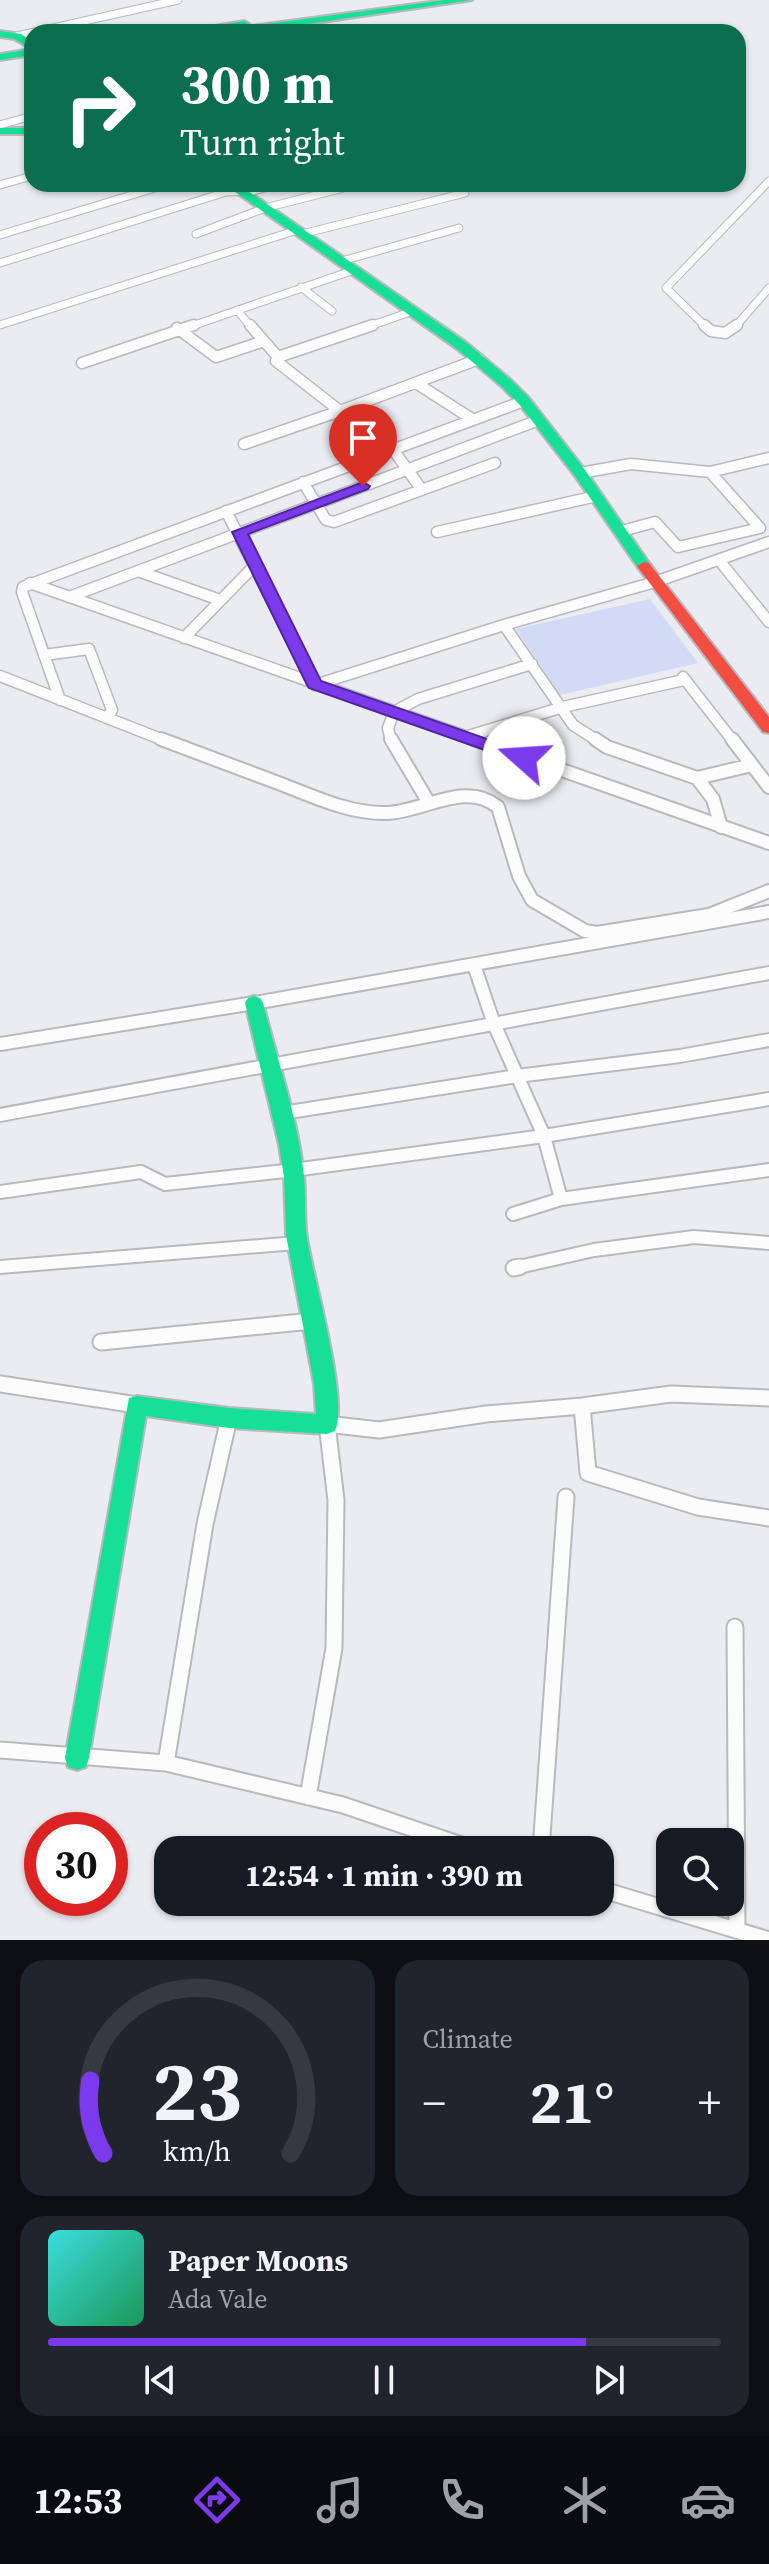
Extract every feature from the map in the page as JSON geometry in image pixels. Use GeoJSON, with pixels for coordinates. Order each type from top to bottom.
{"type":"FeatureCollection","features":[{"type":"Feature","properties":{"kind":"main road"},"geometry":{"type":"LineString","coordinates":[[244,24],[422,0]]}},
{"type":"Feature","properties":{"kind":"main road"},"geometry":{"type":"LineString","coordinates":[[288,24],[467,0]]}},
{"type":"Feature","properties":{"kind":"main road"},"geometry":{"type":"LineString","coordinates":[[301,24],[317,20]]}},
{"type":"Feature","properties":{"kind":"main road"},"geometry":{"type":"LineString","coordinates":[[0,128],[24,130]]}},
{"type":"Feature","properties":{"kind":"main road"},"geometry":{"type":"LineString","coordinates":[[241,192],[479,359],[524,401],[597,496],[655,582],[666,592],[769,728]]}},
{"type":"Feature","properties":{"kind":"main road"},"geometry":{"type":"LineString","coordinates":[[77,1758],[137,1405],[229,1418],[327,1424],[325,1384],[296,1243],[294,1170],[272,1064],[254,1003]]}},
{"type":"Feature","properties":{"kind":"street"},"geometry":{"type":"LineString","coordinates":[[42,24],[175,0]]}},
{"type":"Feature","properties":{"kind":"street"},"geometry":{"type":"LineString","coordinates":[[0,128],[24,119]]}},
{"type":"Feature","properties":{"kind":"street"},"geometry":{"type":"LineString","coordinates":[[0,185],[24,178]]}},
{"type":"Feature","properties":{"kind":"street"},"geometry":{"type":"LineString","coordinates":[[769,181],[666,288],[711,331],[725,333],[733,329],[769,288]]}},
{"type":"Feature","properties":{"kind":"street"},"geometry":{"type":"LineString","coordinates":[[0,235],[142,192]]}},
{"type":"Feature","properties":{"kind":"street"},"geometry":{"type":"LineString","coordinates":[[0,263],[226,192]]}},
{"type":"Feature","properties":{"kind":"street"},"geometry":{"type":"LineString","coordinates":[[196,234],[265,208],[328,192]]}},
{"type":"Feature","properties":{"kind":"street"},"geometry":{"type":"LineString","coordinates":[[0,325],[300,232],[465,193]]}},
{"type":"Feature","properties":{"kind":"street"},"geometry":{"type":"LineString","coordinates":[[82,363],[301,287],[348,265],[459,228]]}},
{"type":"Feature","properties":{"kind":"street"},"geometry":{"type":"LineString","coordinates":[[301,287],[332,311]]}},
{"type":"Feature","properties":{"kind":"street"},"geometry":{"type":"LineString","coordinates":[[237,310],[278,357]]}},
{"type":"Feature","properties":{"kind":"street"},"geometry":{"type":"LineString","coordinates":[[278,357],[413,311]]}},
{"type":"Feature","properties":{"kind":"street"},"geometry":{"type":"LineString","coordinates":[[177,328],[216,357],[264,341]]}},
{"type":"Feature","properties":{"kind":"street"},"geometry":{"type":"LineString","coordinates":[[278,357],[276,361],[288,372],[340,411]]}},
{"type":"Feature","properties":{"kind":"street"},"geometry":{"type":"LineString","coordinates":[[244,444],[479,359]]}},
{"type":"Feature","properties":{"kind":"street"},"geometry":{"type":"LineString","coordinates":[[416,383],[472,419]]}},
{"type":"Feature","properties":{"kind":"street"},"geometry":{"type":"LineString","coordinates":[[60,700],[22,592],[23,587],[524,401]]}},
{"type":"Feature","properties":{"kind":"street"},"geometry":{"type":"LineString","coordinates":[[69,597],[539,420]]}},
{"type":"Feature","properties":{"kind":"street"},"geometry":{"type":"LineString","coordinates":[[392,448],[422,490]]}},
{"type":"Feature","properties":{"kind":"street"},"geometry":{"type":"LineString","coordinates":[[580,473],[631,464],[710,472],[769,458]]}},
{"type":"Feature","properties":{"kind":"street"},"geometry":{"type":"LineString","coordinates":[[303,482],[326,520],[334,522],[495,463]]}},
{"type":"Feature","properties":{"kind":"street"},"geometry":{"type":"LineString","coordinates":[[622,531],[655,522],[678,547],[760,528],[710,472]]}},
{"type":"Feature","properties":{"kind":"street"},"geometry":{"type":"LineString","coordinates":[[437,532],[597,496]]}},
{"type":"Feature","properties":{"kind":"street"},"geometry":{"type":"LineString","coordinates":[[226,511],[315,685]]}},
{"type":"Feature","properties":{"kind":"street"},"geometry":{"type":"LineString","coordinates":[[733,535],[747,550]]}},
{"type":"Feature","properties":{"kind":"street"},"geometry":{"type":"LineString","coordinates":[[315,685],[504,625],[655,582],[769,542]]}},
{"type":"Feature","properties":{"kind":"street"},"geometry":{"type":"LineString","coordinates":[[719,560],[769,622]]}},
{"type":"Feature","properties":{"kind":"street"},"geometry":{"type":"LineString","coordinates":[[184,638],[255,565]]}},
{"type":"Feature","properties":{"kind":"street"},"geometry":{"type":"LineString","coordinates":[[138,571],[220,600]]}},
{"type":"Feature","properties":{"kind":"street"},"geometry":{"type":"LineString","coordinates":[[30,583],[769,843]]}},
{"type":"Feature","properties":{"kind":"street"},"geometry":{"type":"LineString","coordinates":[[504,625],[573,725],[607,747],[697,778],[752,765]]}},
{"type":"Feature","properties":{"kind":"street"},"geometry":{"type":"LineString","coordinates":[[44,655],[89,649],[112,710],[107,718]]}},
{"type":"Feature","properties":{"kind":"street"},"geometry":{"type":"LineString","coordinates":[[429,803],[391,741],[388,728],[394,712],[418,699],[532,664]]}},
{"type":"Feature","properties":{"kind":"street"},"geometry":{"type":"LineString","coordinates":[[0,676],[331,803],[363,811],[389,813],[466,795],[491,801],[498,807],[519,876],[532,900],[585,931],[597,933],[709,915],[769,891]]}},
{"type":"Feature","properties":{"kind":"street"},"geometry":{"type":"LineString","coordinates":[[465,737],[563,707],[684,679],[769,787]]}},
{"type":"Feature","properties":{"kind":"street"},"geometry":{"type":"LineString","coordinates":[[697,778],[713,799],[721,827]]}},
{"type":"Feature","properties":{"kind":"street"},"geometry":{"type":"LineString","coordinates":[[0,1044],[254,1003],[769,912]]}},
{"type":"Feature","properties":{"kind":"street"},"geometry":{"type":"LineString","coordinates":[[474,965],[494,1024],[544,1136],[561,1199]]}},
{"type":"Feature","properties":{"kind":"street"},"geometry":{"type":"LineString","coordinates":[[0,1115],[769,973]]}},
{"type":"Feature","properties":{"kind":"street"},"geometry":{"type":"LineString","coordinates":[[283,1113],[517,1076],[680,1056],[769,1040]]}},
{"type":"Feature","properties":{"kind":"street"},"geometry":{"type":"LineString","coordinates":[[0,1192],[141,1172],[165,1184],[294,1170],[544,1136],[769,1099]]}},
{"type":"Feature","properties":{"kind":"street"},"geometry":{"type":"LineString","coordinates":[[513,1214],[561,1199],[769,1170]]}},
{"type":"Feature","properties":{"kind":"street"},"geometry":{"type":"LineString","coordinates":[[514,1268],[594,1250],[694,1237],[769,1243]]}},
{"type":"Feature","properties":{"kind":"street"},"geometry":{"type":"LineString","coordinates":[[0,1267],[296,1243]]}},
{"type":"Feature","properties":{"kind":"street"},"geometry":{"type":"LineString","coordinates":[[101,1342],[312,1321]]}},
{"type":"Feature","properties":{"kind":"street"},"geometry":{"type":"LineString","coordinates":[[0,1384],[137,1405]]}},
{"type":"Feature","properties":{"kind":"street"},"geometry":{"type":"LineString","coordinates":[[308,1797],[334,1648],[336,1500],[327,1424],[379,1430],[486,1414],[671,1394],[769,1398]]}},
{"type":"Feature","properties":{"kind":"street"},"geometry":{"type":"LineString","coordinates":[[582,1406],[588,1473],[698,1507],[769,1518]]}},
{"type":"Feature","properties":{"kind":"street"},"geometry":{"type":"LineString","coordinates":[[166,1763],[205,1524],[229,1418]]}},
{"type":"Feature","properties":{"kind":"street"},"geometry":{"type":"LineString","coordinates":[[542,1836],[566,1497]]}},
{"type":"Feature","properties":{"kind":"street"},"geometry":{"type":"LineString","coordinates":[[735,1627],[737,1930]]}},
{"type":"Feature","properties":{"kind":"street"},"geometry":{"type":"LineString","coordinates":[[0,1750],[166,1763],[343,1805],[435,1836]]}},
{"type":"Feature","properties":{"kind":"street"},"geometry":{"type":"LineString","coordinates":[[614,1893],[769,1940]]}},
{"type":"Feature","properties":{"kind":"shaded area"},"geometry":{"type":"Polygon","coordinates":[[[650,599],[698,663],[560,695],[516,629],[650,599]]]}},
{"type":"Feature","properties":{"kind":"traffic: fast"},"geometry":{"type":"LineString","coordinates":[[289,24],[467,0]]}},
{"type":"Feature","properties":{"kind":"traffic: fast"},"geometry":{"type":"LineString","coordinates":[[0,19],[6,22]]}},
{"type":"Feature","properties":{"kind":"traffic: fast"},"geometry":{"type":"LineString","coordinates":[[0,34],[17,36],[24,41]]}},
{"type":"Feature","properties":{"kind":"traffic: fast"},"geometry":{"type":"LineString","coordinates":[[0,57],[24,53]]}},
{"type":"Feature","properties":{"kind":"traffic: fast"},"geometry":{"type":"LineString","coordinates":[[0,131],[24,131]]}},
{"type":"Feature","properties":{"kind":"traffic: fast"},"geometry":{"type":"LineString","coordinates":[[241,192],[462,346],[506,383],[524,401],[580,473],[644,566]]}},
{"type":"Feature","properties":{"kind":"traffic: fast"},"geometry":{"type":"LineString","coordinates":[[77,1758],[137,1405],[229,1418],[327,1424],[325,1384],[296,1235],[294,1177],[289,1145],[254,1003]]}},
{"type":"Feature","properties":{"kind":"traffic: jam"},"geometry":{"type":"LineString","coordinates":[[644,566],[769,728]]}},
{"type":"Feature","properties":{"kind":"route"},"geometry":{"type":"LineString","coordinates":[[363,486],[239,532],[315,685],[524,758]]}}]}
